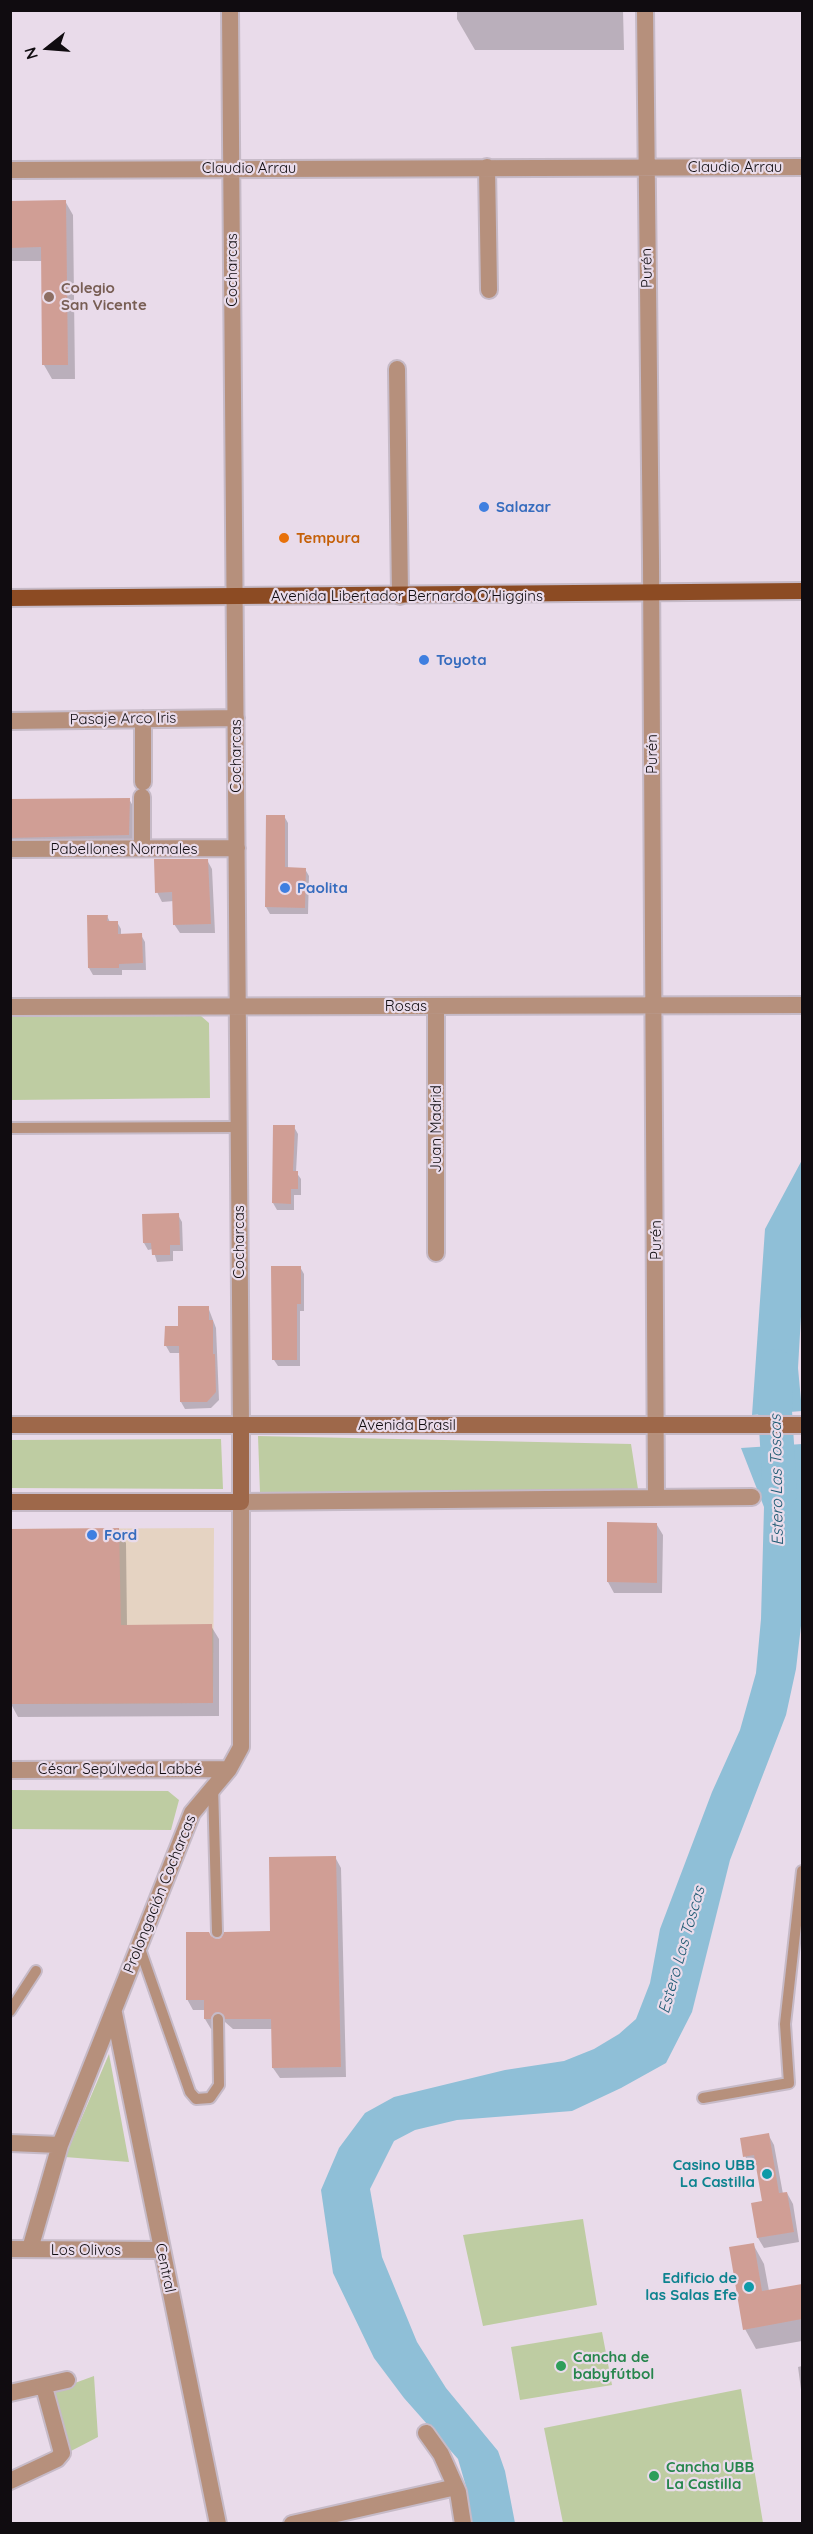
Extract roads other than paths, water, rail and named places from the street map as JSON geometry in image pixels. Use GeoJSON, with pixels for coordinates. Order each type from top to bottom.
{"type":"FeatureCollection","features":[{"type":"Feature","properties":{"kind":"main road","name":"Avenida Libertador Bernardo O'Higgins"},"geometry":{"type":"LineString","coordinates":[[10,598],[802,591]]}},
{"type":"Feature","properties":{"kind":"main road","name":"Avenida Brasil"},"geometry":{"type":"LineString","coordinates":[[10,1425],[802,1425]]}},
{"type":"Feature","properties":{"kind":"main road","name":"Cocharcas"},"geometry":{"type":"LineString","coordinates":[[241,1425],[241,1502]]}},
{"type":"Feature","properties":{"kind":"main road"},"geometry":{"type":"LineString","coordinates":[[10,1502],[241,1502]]}},
{"type":"Feature","properties":{"kind":"street","name":"Cocharcas"},"geometry":{"type":"LineString","coordinates":[[230,10],[241,1425]]}},
{"type":"Feature","properties":{"kind":"street","name":"Purén"},"geometry":{"type":"LineString","coordinates":[[645,10],[656,1498]]}},
{"type":"Feature","properties":{"kind":"street"},"geometry":{"type":"LineString","coordinates":[[487,167],[489,290]]}},
{"type":"Feature","properties":{"kind":"street","name":"Claudio Arrau"},"geometry":{"type":"LineString","coordinates":[[10,170],[802,167]]}},
{"type":"Feature","properties":{"kind":"street"},"geometry":{"type":"LineString","coordinates":[[397,369],[400,596]]}},
{"type":"Feature","properties":{"kind":"street","name":"Pasaje Arco Iris"},"geometry":{"type":"LineString","coordinates":[[10,721],[236,718]]}},
{"type":"Feature","properties":{"kind":"street"},"geometry":{"type":"LineString","coordinates":[[142,849],[143,719]]}},
{"type":"Feature","properties":{"kind":"street","name":"Pabellones Normales"},"geometry":{"type":"LineString","coordinates":[[10,849],[237,848]]}},
{"type":"Feature","properties":{"kind":"street","name":"Rosas"},"geometry":{"type":"LineString","coordinates":[[10,1007],[802,1005]]}},
{"type":"Feature","properties":{"kind":"street","name":"Juan Madrid"},"geometry":{"type":"LineString","coordinates":[[436,1006],[436,1253]]}},
{"type":"Feature","properties":{"kind":"street"},"geometry":{"type":"LineString","coordinates":[[241,1502],[752,1497]]}},
{"type":"Feature","properties":{"kind":"street","name":"Prolongación Cocharcas"},"geometry":{"type":"LineString","coordinates":[[30,2249],[60,2145],[192,1813],[230,1769],[241,1747],[241,1502]]}},
{"type":"Feature","properties":{"kind":"street","name":"César Sepúlveda Labbé"},"geometry":{"type":"LineString","coordinates":[[10,1770],[230,1769]]}},
{"type":"Feature","properties":{"kind":"street","name":"Central"},"geometry":{"type":"LineString","coordinates":[[114,2012],[218,2523]]}},
{"type":"Feature","properties":{"kind":"street"},"geometry":{"type":"LineString","coordinates":[[10,2143],[60,2145]]}},
{"type":"Feature","properties":{"kind":"street","name":"Los Olivos"},"geometry":{"type":"LineString","coordinates":[[10,2249],[162,2250]]}},
{"type":"Feature","properties":{"kind":"street"},"geometry":{"type":"LineString","coordinates":[[10,2393],[67,2380]]}},
{"type":"Feature","properties":{"kind":"street"},"geometry":{"type":"LineString","coordinates":[[10,2481],[57,2459],[62,2453],[44,2387]]}},
{"type":"Feature","properties":{"kind":"street"},"geometry":{"type":"LineString","coordinates":[[426,2433],[441,2454],[456,2487],[463,2523]]}},
{"type":"Feature","properties":{"kind":"street"},"geometry":{"type":"LineString","coordinates":[[292,2523],[456,2487]]}},
{"type":"Feature","properties":{"kind":"lane"},"geometry":{"type":"LineString","coordinates":[[10,1128],[238,1127]]}},
{"type":"Feature","properties":{"kind":"lane"},"geometry":{"type":"LineString","coordinates":[[213,1786],[217,1932]]}},
{"type":"Feature","properties":{"kind":"lane"},"geometry":{"type":"LineString","coordinates":[[704,2098],[789,2083],[785,2024],[802,1870]]}},
{"type":"Feature","properties":{"kind":"lane"},"geometry":{"type":"LineString","coordinates":[[139,1945],[190,2092],[196,2099],[210,2098],[219,2085],[218,2019]]}},
{"type":"Feature","properties":{"kind":"lane"},"geometry":{"type":"LineString","coordinates":[[10,2011],[36,1971]]}},
{"type":"Feature","properties":{"kind":"water"},"geometry":{"type":"Polygon","coordinates":[[[802,1160],[802,1299],[798,1368],[802,1411],[752,1415],[765,1229],[802,1160]]]}},
{"type":"Feature","properties":{"kind":"water"},"geometry":{"type":"Polygon","coordinates":[[[802,1444],[802,1617],[796,1669],[786,1715],[730,1860],[692,2012],[666,2063],[621,2088],[572,2111],[457,2120],[415,2130],[394,2141],[370,2189],[382,2257],[417,2342],[446,2388],[498,2451],[505,2471],[515,2523],[471,2523],[467,2490],[458,2459],[404,2398],[374,2358],[333,2273],[321,2190],[339,2148],[365,2113],[394,2097],[505,2070],[564,2061],[594,2049],[619,2034],[636,2019],[650,1983],[660,1929],[712,1792],[740,1730],[756,1673],[761,1619],[764,1507],[741,1448],[802,1444]]]}},
{"type":"Feature","properties":{"kind":"waterway","name":"Estero Las Toscas"},"geometry":{"type":"LineString","coordinates":[[776,1366],[775,1411],[780,1493]]}},
{"type":"Feature","properties":{"kind":"place","name":"Colegio San Vicente"},"geometry":{"type":"Point","coordinates":[49,297]}},
{"type":"Feature","properties":{"kind":"place","name":"Salazar"},"geometry":{"type":"Point","coordinates":[484,507]}},
{"type":"Feature","properties":{"kind":"place","name":"Tempura"},"geometry":{"type":"Point","coordinates":[284,538]}},
{"type":"Feature","properties":{"kind":"place","name":"Toyota"},"geometry":{"type":"Point","coordinates":[424,660]}},
{"type":"Feature","properties":{"kind":"place","name":"Paolita"},"geometry":{"type":"Point","coordinates":[285,888]}},
{"type":"Feature","properties":{"kind":"place","name":"Ford"},"geometry":{"type":"Point","coordinates":[92,1535]}},
{"type":"Feature","properties":{"kind":"place","name":"Casino UBB La Castilla"},"geometry":{"type":"Point","coordinates":[767,2174]}},
{"type":"Feature","properties":{"kind":"place","name":"Edificio de las Salas Efe"},"geometry":{"type":"Point","coordinates":[749,2287]}},
{"type":"Feature","properties":{"kind":"place","name":"Cancha de babyfútbol"},"geometry":{"type":"Point","coordinates":[561,2366]}},
{"type":"Feature","properties":{"kind":"place","name":"Cancha UBB La Castilla"},"geometry":{"type":"Point","coordinates":[654,2476]}}]}
